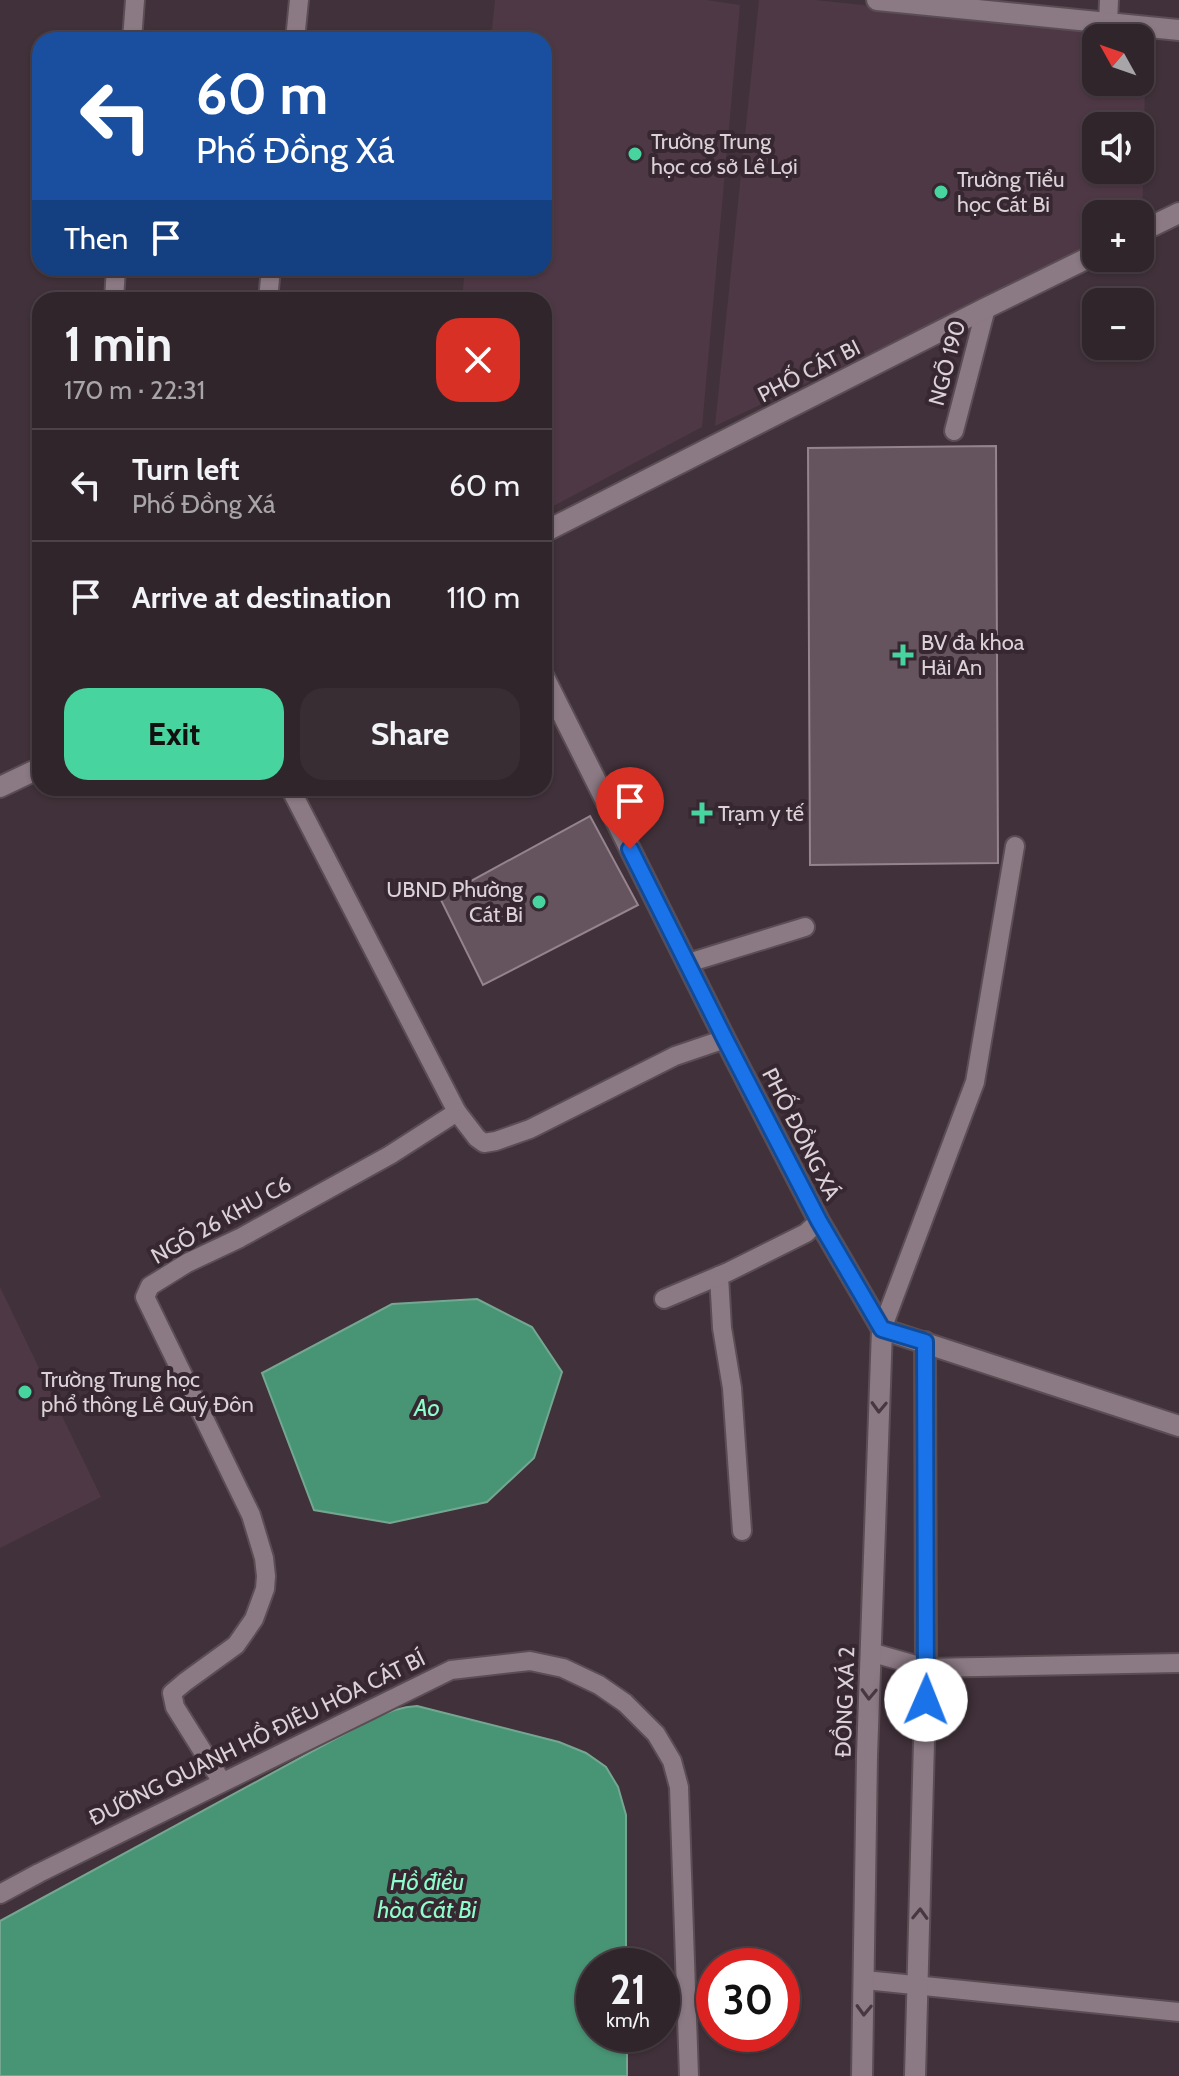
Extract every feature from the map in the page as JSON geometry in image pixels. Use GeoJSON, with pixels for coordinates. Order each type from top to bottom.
{"type":"FeatureCollection","features":[{"type":"Feature","properties":{"kind":"street"},"geometry":{"type":"LineString","coordinates":[[877,0],[942,3],[1179,30]]}},
{"type":"Feature","properties":{"kind":"street"},"geometry":{"type":"LineString","coordinates":[[1154,225],[1179,213]]}},
{"type":"Feature","properties":{"kind":"street","name":"PHỐ CÁT BI"},"geometry":{"type":"LineString","coordinates":[[552,528],[1082,261]]}},
{"type":"Feature","properties":{"kind":"street","name":"PHỐ ĐỒNG XÁ"},"geometry":{"type":"LineString","coordinates":[[552,693],[819,1221],[882,1329]]}},
{"type":"Feature","properties":{"kind":"street"},"geometry":{"type":"LineString","coordinates":[[0,787],[32,772]]}},
{"type":"Feature","properties":{"kind":"street"},"geometry":{"type":"LineString","coordinates":[[882,1329],[1179,1426]]}},
{"type":"Feature","properties":{"kind":"street","name":"ĐỒNG XÁ 2"},"geometry":{"type":"LineString","coordinates":[[862,2076],[870,1652],[882,1329]]}},
{"type":"Feature","properties":{"kind":"street"},"geometry":{"type":"LineString","coordinates":[[915,2076],[926,1668],[925,1342]]}},
{"type":"Feature","properties":{"kind":"lane"},"geometry":{"type":"LineString","coordinates":[[133,32],[135,0]]}},
{"type":"Feature","properties":{"kind":"lane"},"geometry":{"type":"LineString","coordinates":[[296,32],[299,0]]}},
{"type":"Feature","properties":{"kind":"lane"},"geometry":{"type":"LineString","coordinates":[[1108,23],[1109,0]]}},
{"type":"Feature","properties":{"kind":"lane","name":"NGÕ 190"},"geometry":{"type":"LineString","coordinates":[[954,431],[986,308]]}},
{"type":"Feature","properties":{"kind":"lane"},"geometry":{"type":"LineString","coordinates":[[294,796],[457,1112],[484,1143],[530,1129],[675,1056],[725,1039]]}},
{"type":"Feature","properties":{"kind":"lane"},"geometry":{"type":"LineString","coordinates":[[882,1329],[975,1082],[1015,846]]}},
{"type":"Feature","properties":{"kind":"lane"},"geometry":{"type":"LineString","coordinates":[[688,963],[805,927]]}},
{"type":"Feature","properties":{"kind":"lane","name":"NGÕ 26 KHU C6"},"geometry":{"type":"LineString","coordinates":[[222,1782],[175,1707],[172,1693],[236,1645],[254,1619],[265,1589],[264,1558],[251,1515],[145,1297],[150,1286],[187,1263],[240,1238],[390,1155],[457,1112]]}},
{"type":"Feature","properties":{"kind":"lane"},"geometry":{"type":"LineString","coordinates":[[664,1299],[806,1233],[819,1221]]}},
{"type":"Feature","properties":{"kind":"lane"},"geometry":{"type":"LineString","coordinates":[[719,1276],[722,1328],[732,1388],[742,1531]]}},
{"type":"Feature","properties":{"kind":"lane"},"geometry":{"type":"LineString","coordinates":[[870,1652],[926,1668],[1179,1663]]}},
{"type":"Feature","properties":{"kind":"lane","name":"ĐƯỜNG QUANH HỒ ĐIÊU HÒA CÁT BÍ"},"geometry":{"type":"LineString","coordinates":[[0,1894],[451,1670],[530,1661],[563,1668],[599,1685],[625,1703],[656,1734],[672,1761],[679,1787],[689,2076]]}},
{"type":"Feature","properties":{"kind":"lane"},"geometry":{"type":"LineString","coordinates":[[865,1980],[1179,2012]]}},
{"type":"Feature","properties":{"kind":"shaded area","name":"Trường Trung học cơ sở Lê Lợi"},"geometry":{"type":"Polygon","coordinates":[[[495,0],[706,0],[740,5],[702,427],[552,507],[552,292],[463,292],[464,276],[552,276],[552,32],[492,32],[495,0]]]}},
{"type":"Feature","properties":{"kind":"shaded area","name":"Trường Tiểu học Cát Bi"},"geometry":{"type":"Polygon","coordinates":[[[759,0],[815,0],[1082,28],[1082,96],[1145,96],[1144,112],[1082,112],[1082,184],[1143,184],[1143,200],[1082,200],[1082,255],[715,426],[759,0]]]}},
{"type":"Feature","properties":{"kind":"shaded area","name":"Trường Trung học phổ thông Lê Quý Đôn"},"geometry":{"type":"Polygon","coordinates":[[[0,1287],[101,1497],[0,1548],[0,1287]]]}},
{"type":"Feature","properties":{"kind":"water","name":"Ao"},"geometry":{"type":"Polygon","coordinates":[[[477,1299],[532,1327],[562,1372],[534,1458],[487,1502],[390,1523],[314,1510],[262,1373],[392,1304],[477,1299]]]}},
{"type":"Feature","properties":{"kind":"water","name":"Hồ điều hòa Cát Bi"},"geometry":{"type":"Polygon","coordinates":[[[417,1706],[559,1742],[586,1753],[606,1767],[618,1787],[626,1815],[626,1948],[576,1948],[576,2052],[627,2052],[627,2076],[0,2076],[0,1921],[370,1720],[405,1707],[417,1706]]]}},
{"type":"Feature","properties":{"kind":"building","name":"BV đa khoa Hải An"},"geometry":{"type":"Polygon","coordinates":[[[996,446],[998,863],[810,865],[808,448],[996,446]]]}},
{"type":"Feature","properties":{"kind":"building","name":"UBND Phường Cát Bi"},"geometry":{"type":"Polygon","coordinates":[[[590,816],[638,905],[483,985],[440,898],[590,816]]]}},
{"type":"Feature","properties":{"kind":"place","name":"Trường Trung học cơ sở Lê Lợi"},"geometry":{"type":"Point","coordinates":[635,154]}},
{"type":"Feature","properties":{"kind":"place","name":"Trường Tiểu học Cát Bi"},"geometry":{"type":"Point","coordinates":[941,192]}},
{"type":"Feature","properties":{"kind":"place","name":"BV đa khoa Hải An"},"geometry":{"type":"Point","coordinates":[903,655]}},
{"type":"Feature","properties":{"kind":"place","name":"Trạm y tế"},"geometry":{"type":"Point","coordinates":[702,813]}},
{"type":"Feature","properties":{"kind":"place","name":"UBND Phường Cát Bi"},"geometry":{"type":"Point","coordinates":[539,902]}},
{"type":"Feature","properties":{"kind":"place","name":"Trường Trung học phổ thông Lê Quý Đôn"},"geometry":{"type":"Point","coordinates":[25,1392]}},
{"type":"Feature","properties":{"kind":"route"},"geometry":{"type":"LineString","coordinates":[[630,849],[819,1221],[882,1329],[925,1342],[926,1700]]}}]}
